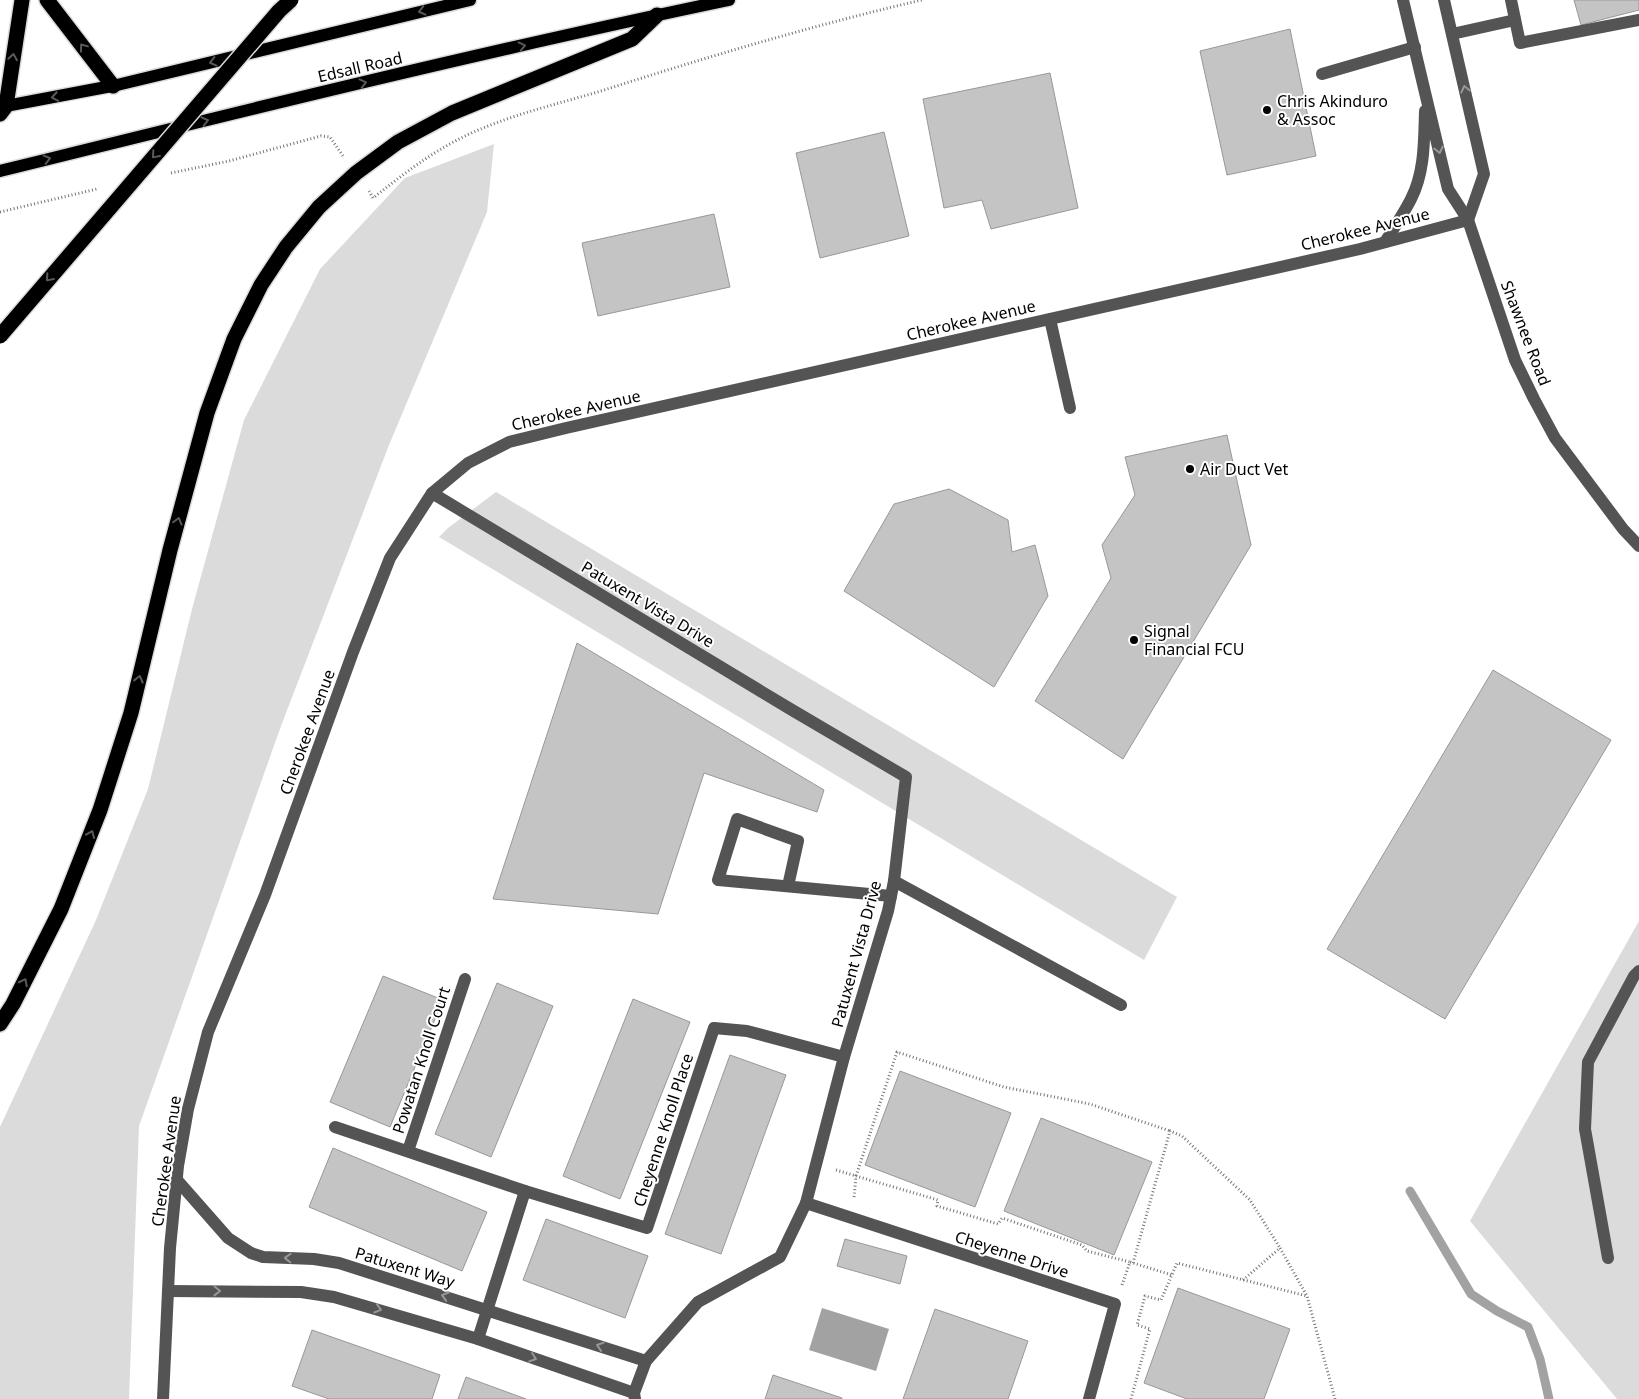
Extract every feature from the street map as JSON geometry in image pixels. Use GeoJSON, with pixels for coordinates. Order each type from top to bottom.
{"type":"FeatureCollection","features":[{"type":"Feature","properties":{"kind":"highway"},"geometry":{"type":"LineString","coordinates":[[2,109],[22,0]]}},
{"type":"Feature","properties":{"kind":"highway"},"geometry":{"type":"LineString","coordinates":[[47,0],[113,86]]}},
{"type":"Feature","properties":{"kind":"highway"},"geometry":{"type":"LineString","coordinates":[[0,336],[279,11],[291,0]]}},
{"type":"Feature","properties":{"kind":"highway"},"geometry":{"type":"LineString","coordinates":[[0,1024],[13,1004],[61,909],[100,810],[131,713],[170,550],[208,413],[234,339],[261,285],[286,247],[319,207],[356,173],[398,142],[452,113],[632,39],[657,15]]}},
{"type":"Feature","properties":{"kind":"main road"},"geometry":{"type":"LineString","coordinates":[[2,109],[113,86],[470,0]]}},
{"type":"Feature","properties":{"kind":"main road","name":"Edsall Road"},"geometry":{"type":"LineString","coordinates":[[0,171],[305,96],[729,0]]}},
{"type":"Feature","properties":{"kind":"street"},"geometry":{"type":"LineString","coordinates":[[1403,0],[1448,189],[1468,220]]}},
{"type":"Feature","properties":{"kind":"street"},"geometry":{"type":"LineString","coordinates":[[1444,0],[1484,174],[1468,220]]}},
{"type":"Feature","properties":{"kind":"street"},"geometry":{"type":"LineString","coordinates":[[1511,0],[1520,43],[1639,20]]}},
{"type":"Feature","properties":{"kind":"street"},"geometry":{"type":"LineString","coordinates":[[1452,34],[1515,20]]}},
{"type":"Feature","properties":{"kind":"street"},"geometry":{"type":"LineString","coordinates":[[1322,74],[1415,47]]}},
{"type":"Feature","properties":{"kind":"street"},"geometry":{"type":"LineString","coordinates":[[1385,242],[1412,198],[1418,182],[1422,166],[1426,93]]}},
{"type":"Feature","properties":{"kind":"street","name":"Cherokee Avenue"},"geometry":{"type":"LineString","coordinates":[[163,1399],[170,1248],[177,1180],[188,1109],[208,1032],[265,895],[353,652],[390,558],[432,493],[468,463],[509,442],[1360,250],[1468,220]]}},
{"type":"Feature","properties":{"kind":"street","name":"Shawnee Road"},"geometry":{"type":"LineString","coordinates":[[1468,220],[1515,360],[1534,399],[1555,438],[1573,464],[1623,529],[1639,546]]}},
{"type":"Feature","properties":{"kind":"street"},"geometry":{"type":"LineString","coordinates":[[1050,319],[1070,408]]}},
{"type":"Feature","properties":{"kind":"street","name":"Patuxent Vista Drive"},"geometry":{"type":"LineString","coordinates":[[432,493],[906,777],[894,881],[888,911],[844,1057],[806,1204],[780,1257],[698,1302],[646,1360],[635,1396]]}},
{"type":"Feature","properties":{"kind":"street"},"geometry":{"type":"LineString","coordinates":[[788,886],[798,841],[737,819],[718,880],[891,896]]}},
{"type":"Feature","properties":{"kind":"street"},"geometry":{"type":"LineString","coordinates":[[894,881],[1120,1005]]}},
{"type":"Feature","properties":{"kind":"street"},"geometry":{"type":"LineString","coordinates":[[1608,1258],[1585,1129],[1588,1062],[1634,976],[1639,971]]}},
{"type":"Feature","properties":{"kind":"street","name":"Powatan Knoll Court"},"geometry":{"type":"LineString","coordinates":[[408,1151],[465,979]]}},
{"type":"Feature","properties":{"kind":"street","name":"Cheyenne Knoll Place"},"geometry":{"type":"LineString","coordinates":[[335,1127],[525,1192],[647,1228],[714,1028],[747,1031],[844,1057]]}},
{"type":"Feature","properties":{"kind":"street","name":"Patuxent Way"},"geometry":{"type":"LineString","coordinates":[[177,1180],[228,1238],[251,1253],[263,1256],[314,1259],[339,1263],[646,1360]]}},
{"type":"Feature","properties":{"kind":"street"},"geometry":{"type":"LineString","coordinates":[[478,1339],[525,1192]]}},
{"type":"Feature","properties":{"kind":"street","name":"Cheyenne Drive"},"geometry":{"type":"LineString","coordinates":[[806,1204],[1115,1304],[1089,1399]]}},
{"type":"Feature","properties":{"kind":"street"},"geometry":{"type":"LineString","coordinates":[[168,1291],[301,1292],[334,1297],[478,1339],[635,1396]]}},
{"type":"Feature","properties":{"kind":"path"},"geometry":{"type":"LineString","coordinates":[[845,1216],[854,1198],[856,1176],[897,1052],[1004,1087],[1090,1104],[1170,1131],[1182,1136],[1250,1200],[1280,1248],[1307,1296],[1335,1399]]}},
{"type":"Feature","properties":{"kind":"path"},"geometry":{"type":"LineString","coordinates":[[1121,1290],[1170,1131]]}},
{"type":"Feature","properties":{"kind":"path"},"geometry":{"type":"LineString","coordinates":[[856,1176],[938,1200],[937,1206],[998,1224],[1002,1218],[1082,1245],[1087,1251],[1172,1275]]}},
{"type":"Feature","properties":{"kind":"path"},"geometry":{"type":"LineString","coordinates":[[1243,1280],[1280,1248]]}},
{"type":"Feature","properties":{"kind":"path"},"geometry":{"type":"LineString","coordinates":[[1131,1399],[1150,1329],[1137,1325],[1145,1296],[1161,1300],[1177,1263],[1307,1296]]}},
{"type":"Feature","properties":{"kind":"shaded area"},"geometry":{"type":"Polygon","coordinates":[[[494,144],[487,212],[389,445],[281,726],[139,1126],[129,1399],[0,1399],[0,1127],[96,920],[148,789],[192,609],[244,420],[320,269],[405,178],[494,144]]]}},
{"type":"Feature","properties":{"kind":"shaded area"},"geometry":{"type":"Polygon","coordinates":[[[496,492],[1177,897],[1144,960],[439,537],[496,492]]]}},
{"type":"Feature","properties":{"kind":"shaded area"},"geometry":{"type":"Polygon","coordinates":[[[1639,921],[1639,1399],[1617,1399],[1470,1221],[1639,921]]]}},
{"type":"Feature","properties":{"kind":"shaded area"},"geometry":{"type":"Polygon","coordinates":[[[822,1308],[889,1329],[876,1371],[809,1350],[822,1308]]]}},
{"type":"Feature","properties":{"kind":"building"},"geometry":{"type":"Polygon","coordinates":[[[1574,0],[1639,0],[1639,10],[1581,25],[1574,0]]]}},
{"type":"Feature","properties":{"kind":"building"},"geometry":{"type":"Polygon","coordinates":[[[1290,29],[1316,156],[1227,175],[1200,51],[1290,29]]]}},
{"type":"Feature","properties":{"kind":"building"},"geometry":{"type":"Polygon","coordinates":[[[1050,73],[1078,208],[991,229],[982,200],[944,208],[923,99],[1050,73]]]}},
{"type":"Feature","properties":{"kind":"building"},"geometry":{"type":"Polygon","coordinates":[[[884,132],[909,236],[820,258],[796,153],[884,132]]]}},
{"type":"Feature","properties":{"kind":"building"},"geometry":{"type":"Polygon","coordinates":[[[714,214],[730,287],[598,316],[582,243],[714,214]]]}},
{"type":"Feature","properties":{"kind":"building","name":"Signal Financial FCU"},"geometry":{"type":"Polygon","coordinates":[[[1227,435],[1251,545],[1123,759],[1035,701],[1111,578],[1102,545],[1135,495],[1125,457],[1227,435]]]}},
{"type":"Feature","properties":{"kind":"building"},"geometry":{"type":"Polygon","coordinates":[[[949,489],[1008,520],[1012,552],[1035,545],[1048,596],[994,687],[844,591],[894,504],[949,489]]]}},
{"type":"Feature","properties":{"kind":"building"},"geometry":{"type":"Polygon","coordinates":[[[577,643],[824,790],[817,812],[704,773],[658,914],[493,899],[577,643]]]}},
{"type":"Feature","properties":{"kind":"building"},"geometry":{"type":"Polygon","coordinates":[[[1493,670],[1611,740],[1445,1019],[1327,949],[1493,670]]]}},
{"type":"Feature","properties":{"kind":"building"},"geometry":{"type":"Polygon","coordinates":[[[383,976],[443,1000],[390,1127],[330,1102],[383,976]]]}},
{"type":"Feature","properties":{"kind":"building"},"geometry":{"type":"Polygon","coordinates":[[[497,983],[553,1006],[491,1157],[435,1134],[497,983]]]}},
{"type":"Feature","properties":{"kind":"building"},"geometry":{"type":"Polygon","coordinates":[[[633,999],[690,1022],[620,1199],[563,1176],[633,999]]]}},
{"type":"Feature","properties":{"kind":"building"},"geometry":{"type":"Polygon","coordinates":[[[730,1055],[786,1075],[721,1254],[665,1234],[730,1055]]]}},
{"type":"Feature","properties":{"kind":"building"},"geometry":{"type":"Polygon","coordinates":[[[900,1071],[1011,1113],[975,1207],[865,1165],[900,1071]]]}},
{"type":"Feature","properties":{"kind":"building"},"geometry":{"type":"Polygon","coordinates":[[[1041,1118],[1152,1162],[1114,1255],[1004,1211],[1041,1118]]]}},
{"type":"Feature","properties":{"kind":"building"},"geometry":{"type":"Polygon","coordinates":[[[333,1148],[487,1212],[462,1271],[309,1207],[333,1148]]]}},
{"type":"Feature","properties":{"kind":"building"},"geometry":{"type":"Polygon","coordinates":[[[546,1219],[648,1256],[625,1318],[523,1280],[546,1219]]]}},
{"type":"Feature","properties":{"kind":"building"},"geometry":{"type":"Polygon","coordinates":[[[845,1239],[907,1256],[900,1284],[837,1266],[845,1239]]]}},
{"type":"Feature","properties":{"kind":"building"},"geometry":{"type":"Polygon","coordinates":[[[1178,1288],[1290,1329],[1264,1399],[1187,1399],[1144,1383],[1178,1288]]]}},
{"type":"Feature","properties":{"kind":"building"},"geometry":{"type":"Polygon","coordinates":[[[935,1309],[1028,1341],[1008,1399],[903,1399],[935,1309]]]}},
{"type":"Feature","properties":{"kind":"building"},"geometry":{"type":"Polygon","coordinates":[[[312,1330],[440,1375],[432,1399],[329,1399],[292,1386],[312,1330]]]}},
{"type":"Feature","properties":{"kind":"building"},"geometry":{"type":"Polygon","coordinates":[[[773,1375],[842,1398],[842,1399],[765,1399],[773,1375]]]}},
{"type":"Feature","properties":{"kind":"building"},"geometry":{"type":"Polygon","coordinates":[[[466,1377],[526,1399],[458,1399],[466,1377]]]}},
{"type":"Feature","properties":{"kind":"waterway"},"geometry":{"type":"LineString","coordinates":[[1410,1191],[1471,1294],[1497,1311],[1528,1327],[1540,1359],[1549,1399]]}},
{"type":"Feature","properties":{"kind":"place","name":"Chris Akinduro & Assoc"},"geometry":{"type":"Point","coordinates":[1267,110]}},
{"type":"Feature","properties":{"kind":"place","name":"Air Duct Vet"},"geometry":{"type":"Point","coordinates":[1190,469]}},
{"type":"Feature","properties":{"kind":"place","name":"Signal Financial FCU"},"geometry":{"type":"Point","coordinates":[1134,640]}}]}
